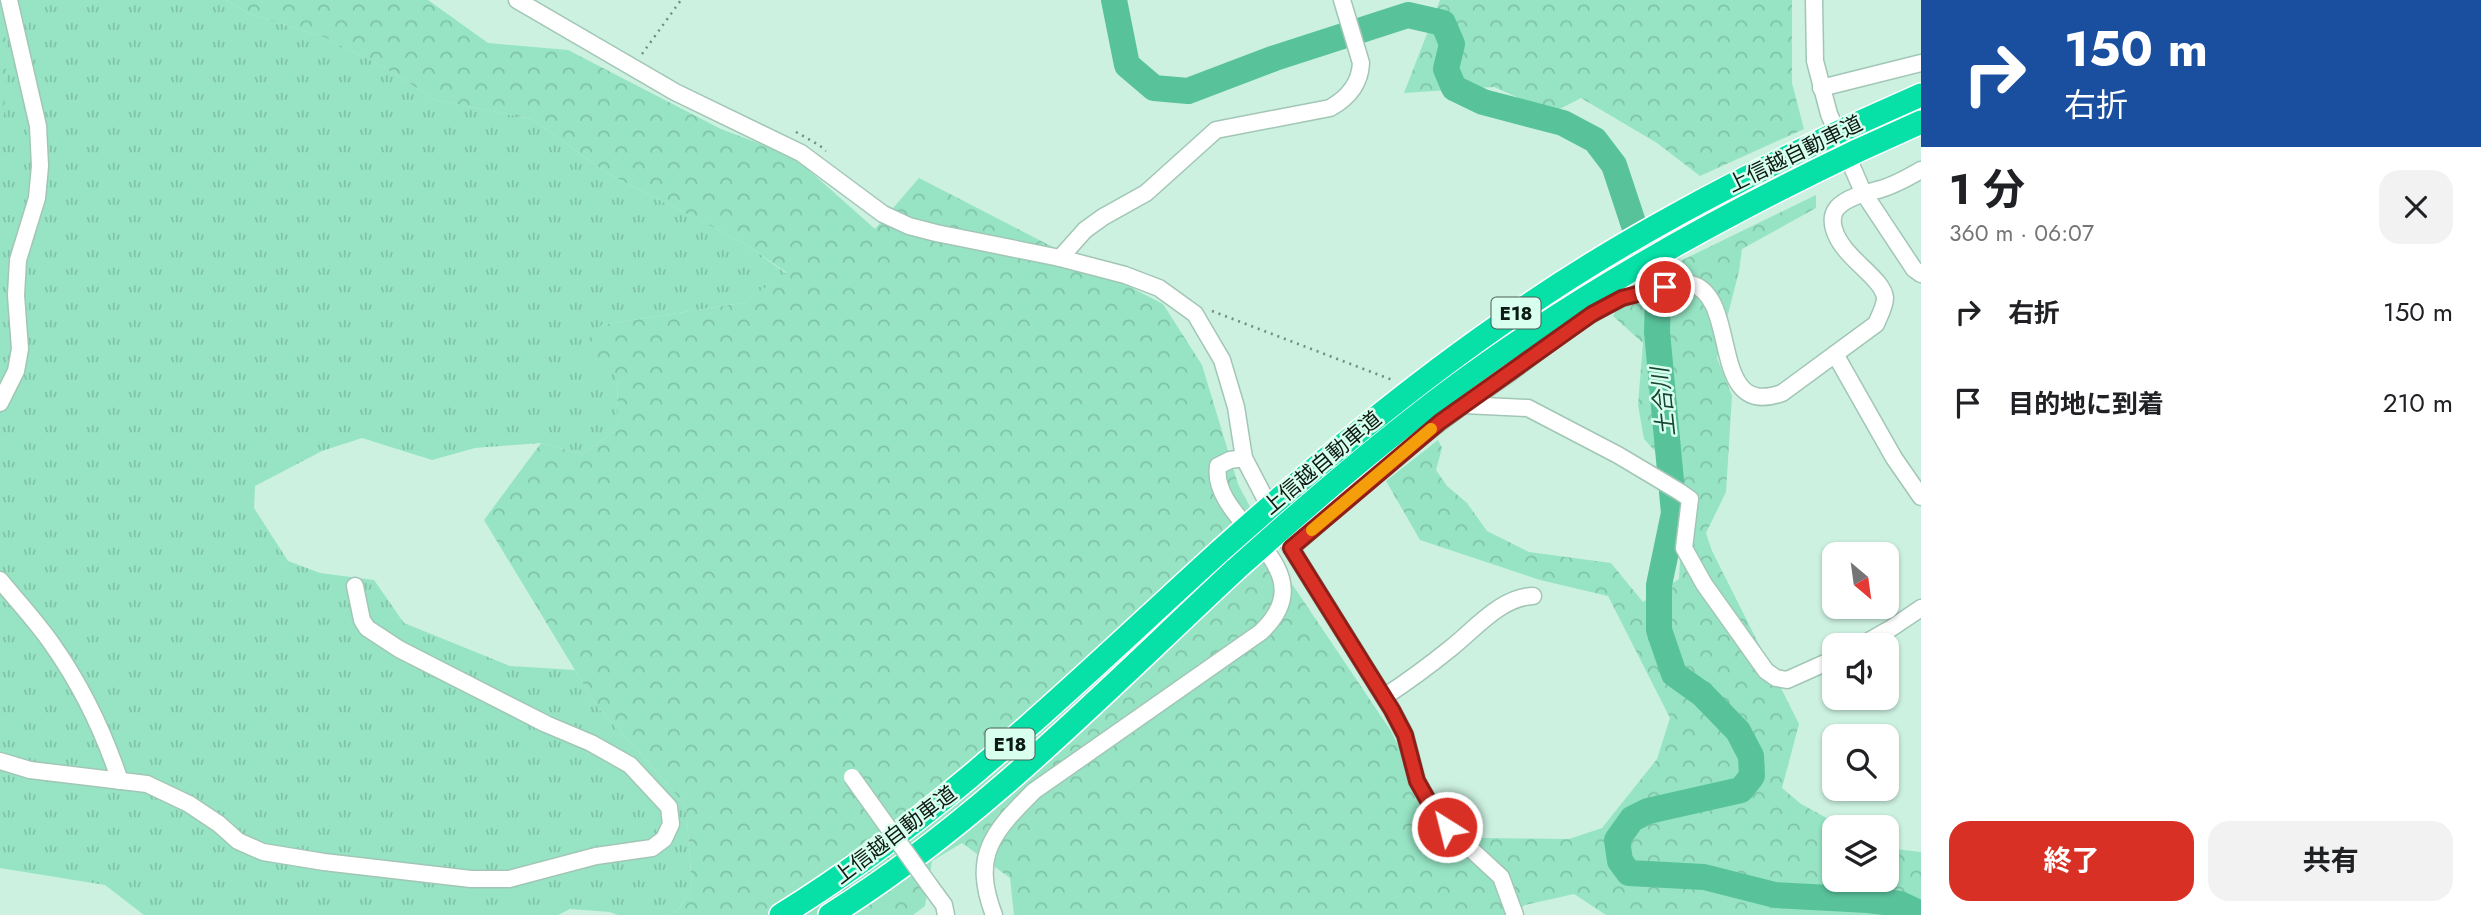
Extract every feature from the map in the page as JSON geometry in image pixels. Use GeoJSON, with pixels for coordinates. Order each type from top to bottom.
{"type":"FeatureCollection","features":[{"type":"Feature","properties":{"kind":"highway","name":"上信越自動車道"},"geometry":{"type":"LineString","coordinates":[[781,915],[871,856],[978,772],[1294,485],[1388,407],[1516,313],[1578,272],[1706,198],[1847,128],[1921,95]]}},
{"type":"Feature","properties":{"kind":"highway","name":"上信越自動車道"},"geometry":{"type":"LineString","coordinates":[[830,915],[919,852],[994,792],[1236,569],[1391,436],[1467,377],[1530,333],[1664,249],[1774,191],[1921,122]]}},
{"type":"Feature","properties":{"kind":"street"},"geometry":{"type":"LineString","coordinates":[[0,403],[16,371],[20,349],[16,295],[18,260],[37,198],[40,166],[38,126],[9,0]]}},
{"type":"Feature","properties":{"kind":"street"},"geometry":{"type":"LineString","coordinates":[[517,0],[675,92],[801,153],[883,215],[909,226],[1060,258],[1125,275],[1159,288],[1195,314],[1222,360],[1236,407],[1244,458],[1291,548],[1405,735],[1417,781],[1430,804],[1447,827],[1501,877],[1515,915]]}},
{"type":"Feature","properties":{"kind":"street"},"geometry":{"type":"LineString","coordinates":[[1060,258],[1085,230],[1146,192],[1216,130],[1330,108],[1342,102],[1355,87],[1361,72],[1361,63],[1342,0]]}},
{"type":"Feature","properties":{"kind":"street"},"geometry":{"type":"LineString","coordinates":[[1814,0],[1815,61],[1829,114],[1863,192],[1914,269],[1921,274]]}},
{"type":"Feature","properties":{"kind":"street"},"geometry":{"type":"LineString","coordinates":[[1821,88],[1921,63]]}},
{"type":"Feature","properties":{"kind":"street"},"geometry":{"type":"LineString","coordinates":[[1291,548],[1373,477],[1464,405],[1592,314],[1622,298],[1680,282],[1693,284],[1705,291],[1713,305],[1740,388],[1755,396],[1772,397],[1782,393],[1876,324],[1885,297],[1877,282],[1844,251],[1836,237],[1832,220],[1837,208],[1863,192],[1883,189],[1921,170]]}},
{"type":"Feature","properties":{"kind":"street"},"geometry":{"type":"LineString","coordinates":[[1835,354],[1894,458],[1921,497]]}},
{"type":"Feature","properties":{"kind":"street"},"geometry":{"type":"LineString","coordinates":[[1464,405],[1528,408],[1618,455],[1690,499],[1684,548],[1704,584],[1766,671],[1776,678],[1787,680],[1822,664]]}},
{"type":"Feature","properties":{"kind":"street"},"geometry":{"type":"LineString","coordinates":[[994,915],[987,896],[984,870],[992,838],[1010,815],[1034,791],[1261,632],[1273,620],[1280,607],[1283,586],[1278,569],[1229,502],[1216,479],[1218,466],[1230,460],[1244,458]]}},
{"type":"Feature","properties":{"kind":"street"},"geometry":{"type":"LineString","coordinates":[[0,580],[59,655],[90,710],[111,754],[120,781]]}},
{"type":"Feature","properties":{"kind":"street"},"geometry":{"type":"LineString","coordinates":[[0,761],[30,770],[147,783],[189,804],[219,824],[238,841],[263,852],[324,862],[471,879],[509,879],[596,856],[652,848],[664,839],[671,824],[669,807],[630,765],[591,743],[546,724],[399,649],[367,628],[362,620],[355,586]]}},
{"type":"Feature","properties":{"kind":"street"},"geometry":{"type":"LineString","coordinates":[[1384,697],[1453,646],[1482,620],[1521,596],[1534,596]]}},
{"type":"Feature","properties":{"kind":"street"},"geometry":{"type":"LineString","coordinates":[[1883,633],[1921,608]]}},
{"type":"Feature","properties":{"kind":"street"},"geometry":{"type":"LineString","coordinates":[[852,777],[944,905],[946,915]]}},
{"type":"Feature","properties":{"kind":"path"},"geometry":{"type":"LineString","coordinates":[[641,55],[681,0]]}},
{"type":"Feature","properties":{"kind":"path"},"geometry":{"type":"LineString","coordinates":[[793,131],[827,152]]}},
{"type":"Feature","properties":{"kind":"path"},"geometry":{"type":"LineString","coordinates":[[1195,314],[1214,311],[1309,350],[1399,382]]}},
{"type":"Feature","properties":{"kind":"green space"},"geometry":{"type":"Polygon","coordinates":[[[0,0],[225,0],[248,13],[326,38],[380,65],[436,100],[532,119],[605,172],[747,245],[787,274],[742,303],[601,325],[617,374],[618,429],[582,454],[541,443],[475,448],[432,460],[362,438],[322,451],[255,486],[254,508],[288,561],[320,573],[374,580],[404,623],[510,666],[575,670],[598,708],[686,806],[692,887],[678,910],[668,915],[618,915],[570,909],[558,915],[144,915],[105,885],[0,868],[0,0]]]}},
{"type":"Feature","properties":{"kind":"green space"},"geometry":{"type":"Polygon","coordinates":[[[0,0],[5,0],[6,78],[0,184],[0,0]]]}},
{"type":"Feature","properties":{"kind":"green space"},"geometry":{"type":"Polygon","coordinates":[[[225,0],[428,0],[488,43],[568,50],[721,129],[793,156],[875,229],[919,178],[1163,304],[1202,365],[1238,484],[1286,575],[1391,731],[1437,828],[1480,838],[1569,839],[1602,828],[1657,759],[1670,718],[1608,596],[1540,580],[1420,540],[1386,481],[1438,440],[1442,448],[1436,470],[1447,486],[1467,503],[1487,531],[1529,552],[1611,563],[1643,602],[1679,579],[1685,484],[1644,439],[1638,405],[1643,343],[1613,316],[1629,286],[1816,195],[1816,208],[1742,249],[1717,358],[1732,396],[1726,492],[1706,533],[1712,551],[1799,724],[1782,788],[1801,804],[1822,815],[1822,892],[1899,892],[1899,849],[1921,852],[1921,915],[1606,915],[1574,894],[1525,905],[1511,915],[1014,915],[1010,878],[962,843],[932,861],[925,906],[913,915],[668,915],[678,910],[692,887],[686,806],[598,708],[484,520],[541,443],[582,454],[618,429],[617,374],[574,356],[601,325],[742,303],[787,273],[747,245],[605,172],[532,119],[436,100],[380,65],[326,38],[248,13],[225,0]]]}},
{"type":"Feature","properties":{"kind":"green space"},"geometry":{"type":"Polygon","coordinates":[[[1440,0],[1792,0],[1792,83],[1804,129],[1700,176],[1657,143],[1581,98],[1552,113],[1494,87],[1404,93],[1440,0]]]}},
{"type":"Feature","properties":{"kind":"waterway","name":"土合川"},"geometry":{"type":"LineString","coordinates":[[1114,0],[1127,65],[1154,88],[1188,91],[1275,58],[1408,15],[1443,23],[1452,44],[1446,69],[1454,88],[1483,102],[1563,123],[1595,140],[1614,165],[1658,298],[1657,332],[1674,513],[1659,585],[1659,630],[1674,674],[1702,694],[1738,731],[1751,756],[1752,776],[1741,790],[1648,811],[1632,819],[1617,840],[1620,861],[1629,873],[1704,877],[1775,895],[1900,904],[1921,914]]}},
{"type":"Feature","properties":{"kind":"slow traffic"},"geometry":{"type":"LineString","coordinates":[[1312,530],[1431,429]]}},
{"type":"Feature","properties":{"kind":"route"},"geometry":{"type":"LineString","coordinates":[[1447,827],[1417,781],[1405,735],[1392,710],[1291,548],[1440,422],[1592,314],[1622,298],[1665,287]]}}]}
